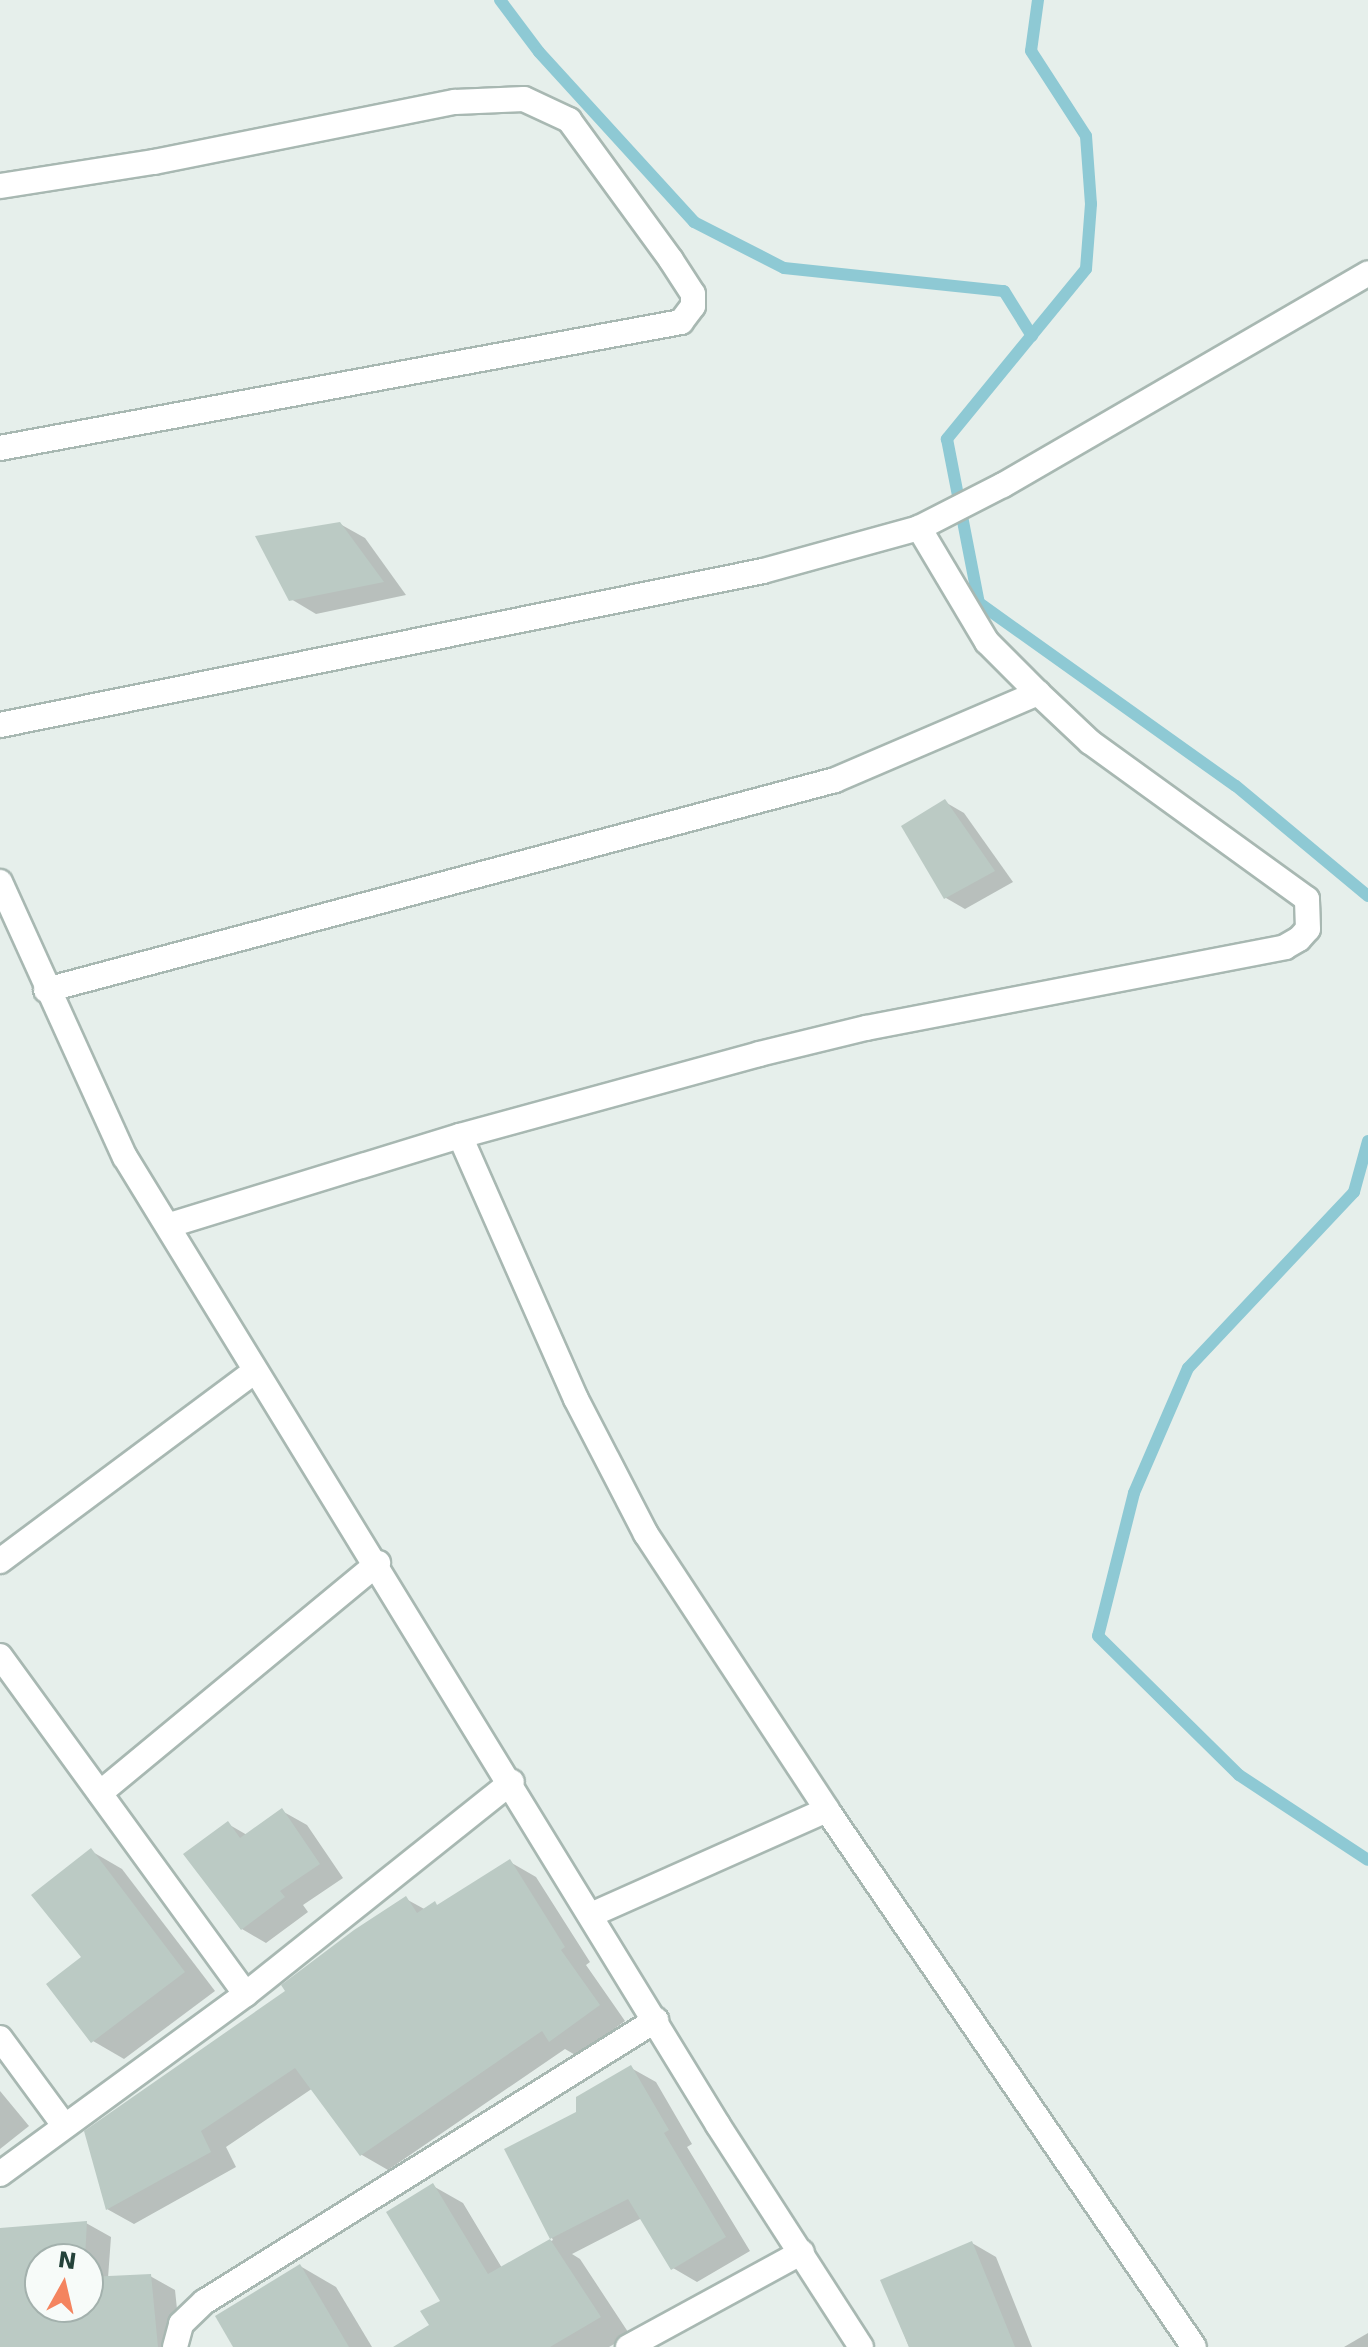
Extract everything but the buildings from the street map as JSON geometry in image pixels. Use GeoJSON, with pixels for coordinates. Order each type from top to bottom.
{"type":"FeatureCollection","features":[{"type":"Feature","properties":{"kind":"street"},"geometry":{"type":"LineString","coordinates":[[0,186],[154,162],[455,102],[524,99],[569,120],[693,294],[693,306],[681,322],[0,448]]}},
{"type":"Feature","properties":{"kind":"street"},"geometry":{"type":"LineString","coordinates":[[0,725],[763,571],[919,528],[1003,485],[1368,273]]}},
{"type":"Feature","properties":{"kind":"street"},"geometry":{"type":"LineString","coordinates":[[170,1225],[460,1136],[866,1028],[1285,947],[1299,939],[1308,929],[1307,899],[1090,742],[1038,693],[987,642],[919,528]]}},
{"type":"Feature","properties":{"kind":"street"},"geometry":{"type":"LineString","coordinates":[[46,990],[835,780],[1038,693]]}},
{"type":"Feature","properties":{"kind":"street"},"geometry":{"type":"LineString","coordinates":[[0,882],[46,990],[125,1157],[170,1225],[255,1371],[378,1563],[656,2020],[861,2347]]}},
{"type":"Feature","properties":{"kind":"street"},"geometry":{"type":"LineString","coordinates":[[460,1136],[576,1399],[646,1534],[827,1810],[1194,2347]]}},
{"type":"Feature","properties":{"kind":"street"},"geometry":{"type":"LineString","coordinates":[[0,1561],[255,1371]]}},
{"type":"Feature","properties":{"kind":"street"},"geometry":{"type":"LineString","coordinates":[[100,1793],[378,1563]]}},
{"type":"Feature","properties":{"kind":"street"},"geometry":{"type":"LineString","coordinates":[[0,1656],[246,1994]]}},
{"type":"Feature","properties":{"kind":"street"},"geometry":{"type":"LineString","coordinates":[[0,2174],[246,1994],[512,1782]]}},
{"type":"Feature","properties":{"kind":"street"},"geometry":{"type":"LineString","coordinates":[[593,1914],[827,1810]]}},
{"type":"Feature","properties":{"kind":"street"},"geometry":{"type":"LineString","coordinates":[[175,2347],[181,2324],[204,2302],[656,2020]]}},
{"type":"Feature","properties":{"kind":"street"},"geometry":{"type":"LineString","coordinates":[[0,2038],[64,2125]]}},
{"type":"Feature","properties":{"kind":"street"},"geometry":{"type":"LineString","coordinates":[[628,2347],[802,2252]]}},
{"type":"Feature","properties":{"kind":"waterway"},"geometry":{"type":"LineString","coordinates":[[500,0],[539,52],[694,222],[784,268],[1004,291],[1032,336]]}},
{"type":"Feature","properties":{"kind":"waterway"},"geometry":{"type":"LineString","coordinates":[[1038,0],[1031,51],[1086,136],[1091,204],[1086,269],[947,439],[979,603],[1236,786],[1368,896]]}},
{"type":"Feature","properties":{"kind":"waterway"},"geometry":{"type":"LineString","coordinates":[[1368,1141],[1354,1192],[1188,1368],[1134,1493],[1098,1636],[1239,1775],[1368,1860]]}}]}
